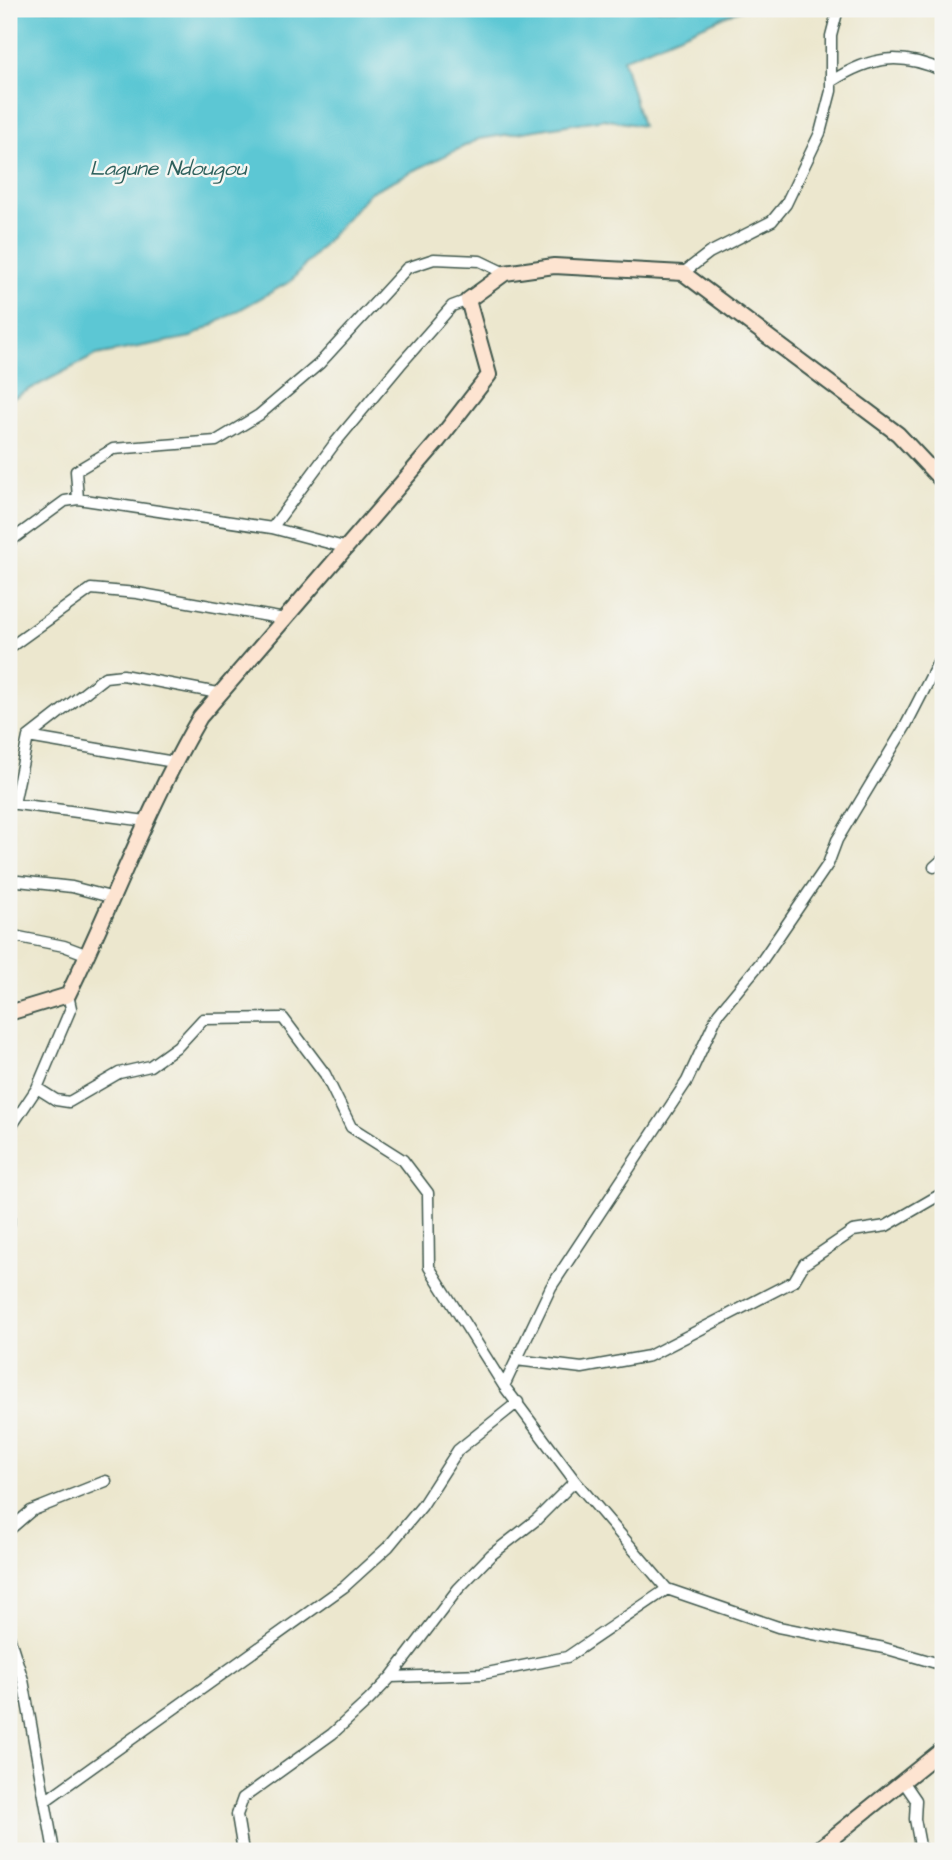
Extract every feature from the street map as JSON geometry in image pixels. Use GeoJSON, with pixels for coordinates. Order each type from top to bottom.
{"type":"FeatureCollection","features":[{"type":"Feature","properties":{"kind":"street"},"geometry":{"type":"LineString","coordinates":[[683,273],[709,253],[772,220],[786,204],[820,133],[832,81],[831,36],[838,9]]}},
{"type":"Feature","properties":{"kind":"street"},"geometry":{"type":"LineString","coordinates":[[832,81],[868,64],[899,57],[943,71]]}},
{"type":"Feature","properties":{"kind":"street"},"geometry":{"type":"LineString","coordinates":[[78,499],[76,471],[113,449],[216,441],[259,415],[319,364],[407,268],[434,259],[480,261],[505,274]]}},
{"type":"Feature","properties":{"kind":"street"},"geometry":{"type":"LineString","coordinates":[[272,528],[335,443],[452,306],[468,300],[505,274],[554,266],[683,273],[898,434],[943,482]]}},
{"type":"Feature","properties":{"kind":"street"},"geometry":{"type":"LineString","coordinates":[[9,1130],[37,1088],[71,1008],[68,995],[174,762],[218,693],[438,441],[489,375],[468,300]]}},
{"type":"Feature","properties":{"kind":"street"},"geometry":{"type":"LineString","coordinates":[[9,542],[65,501],[78,499],[272,528],[344,547]]}},
{"type":"Feature","properties":{"kind":"street"},"geometry":{"type":"LineString","coordinates":[[9,648],[90,589],[137,593],[285,619]]}},
{"type":"Feature","properties":{"kind":"street"},"geometry":{"type":"LineString","coordinates":[[504,1386],[551,1287],[687,1081],[718,1014],[768,953],[828,864],[837,840],[905,727],[943,653]]}},
{"type":"Feature","properties":{"kind":"street"},"geometry":{"type":"LineString","coordinates":[[146,821],[11,803],[28,737],[105,677],[122,675],[218,693]]}},
{"type":"Feature","properties":{"kind":"street"},"geometry":{"type":"LineString","coordinates":[[28,737],[174,762]]}},
{"type":"Feature","properties":{"kind":"street"},"geometry":{"type":"LineString","coordinates":[[934,867],[943,859]]}},
{"type":"Feature","properties":{"kind":"street"},"geometry":{"type":"LineString","coordinates":[[9,880],[72,887],[114,898]]}},
{"type":"Feature","properties":{"kind":"street"},"geometry":{"type":"LineString","coordinates":[[9,935],[64,946],[88,955]]}},
{"type":"Feature","properties":{"kind":"street"},"geometry":{"type":"LineString","coordinates":[[9,1013],[68,995]]}},
{"type":"Feature","properties":{"kind":"street"},"geometry":{"type":"LineString","coordinates":[[37,1088],[56,1100],[69,1102],[119,1073],[150,1066],[178,1046],[202,1018],[284,1018],[325,1074],[351,1127],[403,1160],[428,1193],[429,1267],[504,1386],[575,1481],[667,1589],[778,1627],[884,1648],[943,1665]]}},
{"type":"Feature","properties":{"kind":"street"},"geometry":{"type":"LineString","coordinates":[[516,1360],[582,1368],[649,1356],[794,1281],[804,1264],[853,1231],[886,1226],[943,1193]]}},
{"type":"Feature","properties":{"kind":"street"},"geometry":{"type":"LineString","coordinates":[[9,1215],[9,1224]]}},
{"type":"Feature","properties":{"kind":"street"},"geometry":{"type":"LineString","coordinates":[[45,1801],[344,1587],[388,1547],[422,1506],[458,1450],[518,1402]]}},
{"type":"Feature","properties":{"kind":"street"},"geometry":{"type":"LineString","coordinates":[[9,1530],[31,1511],[106,1481]]}},
{"type":"Feature","properties":{"kind":"street"},"geometry":{"type":"LineString","coordinates":[[243,1851],[237,1815],[243,1798],[332,1734],[391,1677],[458,1589],[491,1555],[536,1520],[575,1481]]}},
{"type":"Feature","properties":{"kind":"street"},"geometry":{"type":"LineString","coordinates":[[391,1677],[482,1674],[567,1657],[667,1589]]}},
{"type":"Feature","properties":{"kind":"street"},"geometry":{"type":"LineString","coordinates":[[9,1636],[23,1680],[54,1851]]}},
{"type":"Feature","properties":{"kind":"street"},"geometry":{"type":"LineString","coordinates":[[816,1851],[943,1749]]}},
{"type":"Feature","properties":{"kind":"street"},"geometry":{"type":"LineString","coordinates":[[903,1781],[916,1800],[915,1819],[920,1851]]}},
{"type":"Feature","properties":{"kind":"water","name":"Lagune Ndougou"},"geometry":{"type":"Polygon","coordinates":[[[9,9],[742,9],[623,59],[642,126],[604,119],[479,139],[370,192],[291,281],[191,337],[96,355],[9,400],[9,9]]]}}]}
